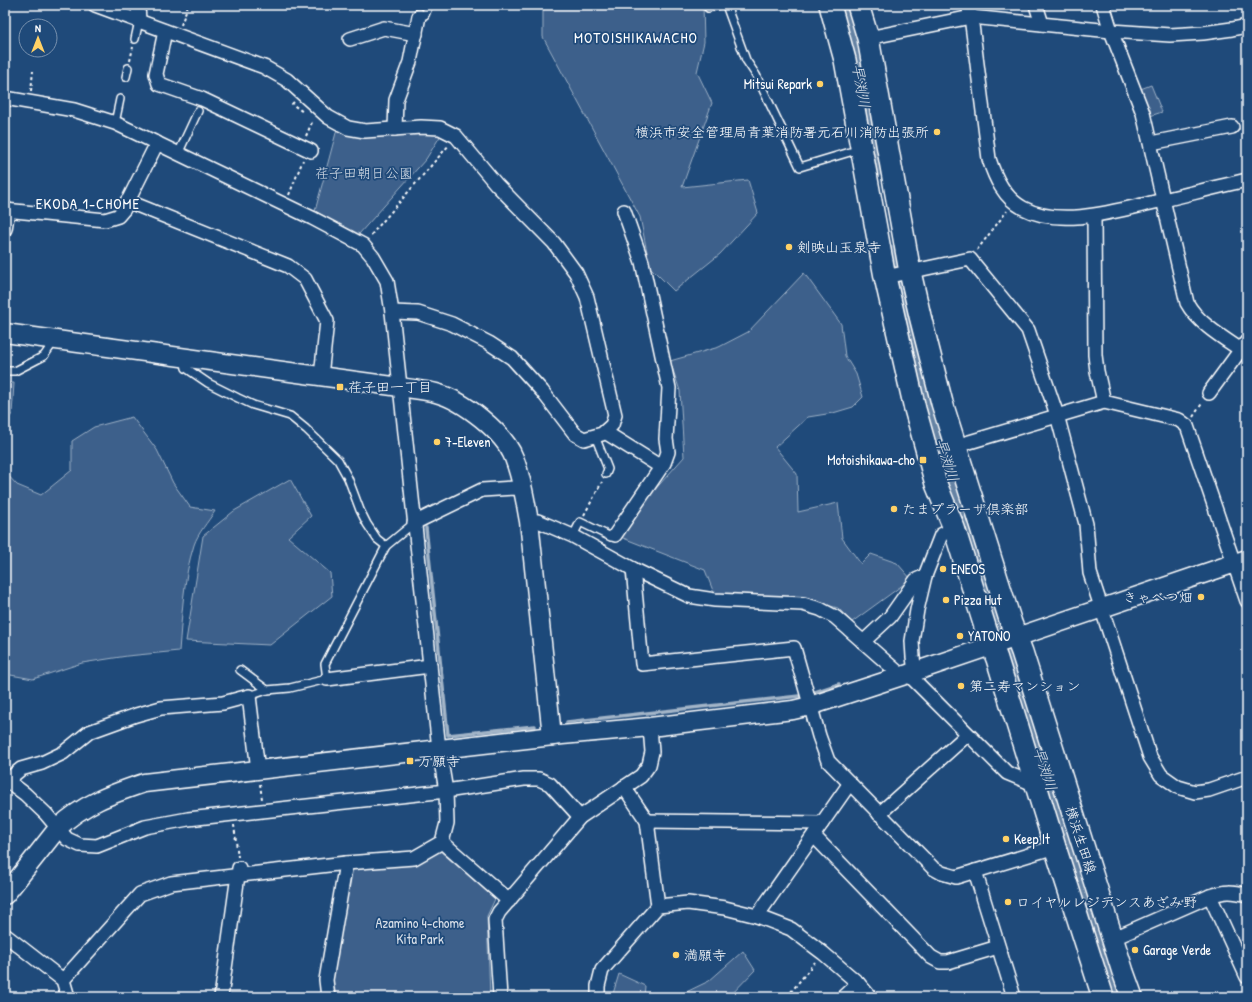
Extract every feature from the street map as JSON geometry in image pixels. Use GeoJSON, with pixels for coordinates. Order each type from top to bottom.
{"type":"FeatureCollection","features":[{"type":"Feature","properties":{"kind":"main road","name":"横浜生田線"},"geometry":{"type":"LineString","coordinates":[[830,5],[845,60],[885,277],[915,409],[936,484],[954,528],[1036,785],[1054,847],[1103,997]]}},
{"type":"Feature","properties":{"kind":"main road","name":"横浜生田線"},"geometry":{"type":"LineString","coordinates":[[858,5],[868,38],[910,272],[942,403],[1112,940],[1132,997]]}},
{"type":"Feature","properties":{"kind":"street"},"geometry":{"type":"LineString","coordinates":[[95,5],[264,67],[287,80],[328,117],[348,128],[365,131],[421,127],[440,128],[456,136],[496,184],[554,243],[576,273],[587,297],[615,415],[612,425],[600,434],[584,439],[575,434],[542,391],[512,358],[489,343],[452,324],[418,313],[392,312]]}},
{"type":"Feature","properties":{"kind":"street"},"geometry":{"type":"LineString","coordinates":[[138,5],[139,21]]}},
{"type":"Feature","properties":{"kind":"street"},"geometry":{"type":"LineString","coordinates":[[1036,5],[1042,24]]}},
{"type":"Feature","properties":{"kind":"street"},"geometry":{"type":"LineString","coordinates":[[1103,5],[1143,113],[1187,303],[1191,311],[1199,319],[1245,348],[1209,393]]}},
{"type":"Feature","properties":{"kind":"street"},"geometry":{"type":"LineString","coordinates":[[969,11],[989,159],[995,176],[1004,192],[1014,202],[1023,208],[1036,214],[1062,217],[1094,216],[1247,180]]}},
{"type":"Feature","properties":{"kind":"street"},"geometry":{"type":"LineString","coordinates":[[868,38],[969,11],[1042,24],[1112,32],[1170,35],[1190,34],[1247,26]]}},
{"type":"Feature","properties":{"kind":"street"},"geometry":{"type":"LineString","coordinates":[[395,129],[396,100],[410,62],[419,16]]}},
{"type":"Feature","properties":{"kind":"street"},"geometry":{"type":"LineString","coordinates":[[350,39],[384,28],[416,34]]}},
{"type":"Feature","properties":{"kind":"street"},"geometry":{"type":"LineString","coordinates":[[171,33],[156,74],[158,84],[202,100],[309,150]]}},
{"type":"Feature","properties":{"kind":"street"},"geometry":{"type":"LineString","coordinates":[[5,98],[74,110],[115,123],[285,205],[363,245],[373,257],[387,280],[392,312],[439,749],[446,791],[447,823],[442,842],[414,858],[239,872],[171,883],[140,894],[63,980]]}},
{"type":"Feature","properties":{"kind":"street"},"geometry":{"type":"LineString","coordinates":[[1151,143],[1232,127]]}},
{"type":"Feature","properties":{"kind":"street"},"geometry":{"type":"LineString","coordinates":[[5,229],[6,210],[105,220],[118,216],[124,209],[157,143]]}},
{"type":"Feature","properties":{"kind":"street"},"geometry":{"type":"LineString","coordinates":[[127,201],[288,266],[305,279],[327,321],[321,376]]}},
{"type":"Feature","properties":{"kind":"street"},"geometry":{"type":"LineString","coordinates":[[615,535],[661,467],[668,452],[666,439],[669,388],[642,262],[624,211]]}},
{"type":"Feature","properties":{"kind":"street"},"geometry":{"type":"LineString","coordinates":[[1094,216],[1095,356],[1104,402]]}},
{"type":"Feature","properties":{"kind":"street"},"geometry":{"type":"LineString","coordinates":[[885,277],[970,259],[1028,330],[1057,415],[1086,524],[1090,573],[1150,757],[1161,775],[1178,787],[1195,792],[1209,790],[1247,776]]}},
{"type":"Feature","properties":{"kind":"street"},"geometry":{"type":"LineString","coordinates":[[5,333],[400,387],[437,393],[462,403],[480,417],[502,439],[514,457],[524,490],[529,521],[552,736]]}},
{"type":"Feature","properties":{"kind":"street"},"geometry":{"type":"LineString","coordinates":[[956,446],[1104,402],[1179,420],[1187,426],[1241,561],[1247,601]]}},
{"type":"Feature","properties":{"kind":"street"},"geometry":{"type":"LineString","coordinates":[[600,434],[661,467]]}},
{"type":"Feature","properties":{"kind":"street"},"geometry":{"type":"LineString","coordinates":[[414,523],[482,490],[514,488],[524,490]]}},
{"type":"Feature","properties":{"kind":"street"},"geometry":{"type":"LineString","coordinates":[[529,521],[538,521],[572,536],[633,569],[689,596],[715,600],[803,604],[820,609],[835,617],[863,642],[908,674],[967,735],[1007,773],[1036,785]]}},
{"type":"Feature","properties":{"kind":"street"},"geometry":{"type":"LineString","coordinates":[[908,674],[913,657],[912,641],[917,610],[925,576],[941,535],[954,528]]}},
{"type":"Feature","properties":{"kind":"street"},"geometry":{"type":"LineString","coordinates":[[5,895],[66,820],[85,807],[113,793],[144,783],[259,777],[439,749],[552,736],[650,727],[793,710],[810,706],[908,674],[1241,561]]}},
{"type":"Feature","properties":{"kind":"street"},"geometry":{"type":"LineString","coordinates":[[633,569],[642,664],[794,648],[819,736],[828,761],[932,868],[942,873],[956,876],[975,872],[1054,847]]}},
{"type":"Feature","properties":{"kind":"street"},"geometry":{"type":"LineString","coordinates":[[863,642],[890,617],[916,580],[925,576]]}},
{"type":"Feature","properties":{"kind":"street"},"geometry":{"type":"LineString","coordinates":[[327,680],[430,666]]}},
{"type":"Feature","properties":{"kind":"street"},"geometry":{"type":"LineString","coordinates":[[259,777],[249,696],[223,703],[161,708],[136,715],[89,732],[63,753],[22,769],[6,780],[25,794],[46,814],[67,839],[80,845],[97,846],[145,827],[188,819],[233,817],[446,791],[524,779],[539,779],[550,784],[580,817]]}},
{"type":"Feature","properties":{"kind":"street"},"geometry":{"type":"LineString","coordinates":[[500,997],[495,920],[499,912],[580,817],[641,776],[649,765],[652,752],[650,727]]}},
{"type":"Feature","properties":{"kind":"street"},"geometry":{"type":"LineString","coordinates":[[879,814],[967,735]]}},
{"type":"Feature","properties":{"kind":"street"},"geometry":{"type":"LineString","coordinates":[[757,916],[850,783]]}},
{"type":"Feature","properties":{"kind":"street"},"geometry":{"type":"LineString","coordinates":[[624,787],[647,821],[658,906]]}},
{"type":"Feature","properties":{"kind":"street"},"geometry":{"type":"LineString","coordinates":[[647,821],[822,823]]}},
{"type":"Feature","properties":{"kind":"street"},"geometry":{"type":"LineString","coordinates":[[814,836],[931,958],[940,962],[948,962],[998,947]]}},
{"type":"Feature","properties":{"kind":"street"},"geometry":{"type":"LineString","coordinates":[[442,842],[509,901]]}},
{"type":"Feature","properties":{"kind":"street"},"geometry":{"type":"LineString","coordinates":[[328,997],[326,980],[346,863]]}},
{"type":"Feature","properties":{"kind":"street"},"geometry":{"type":"LineString","coordinates":[[221,997],[239,872]]}},
{"type":"Feature","properties":{"kind":"street"},"geometry":{"type":"LineString","coordinates":[[975,872],[1014,997]]}},
{"type":"Feature","properties":{"kind":"street"},"geometry":{"type":"LineString","coordinates":[[1112,940],[1210,896],[1222,892],[1234,891],[1247,895]]}},
{"type":"Feature","properties":{"kind":"street"},"geometry":{"type":"LineString","coordinates":[[1210,896],[1247,977]]}},
{"type":"Feature","properties":{"kind":"street"},"geometry":{"type":"LineString","coordinates":[[598,997],[598,986],[602,970],[658,906],[688,903],[725,908],[757,916],[791,929],[821,955],[858,983],[870,997]]}},
{"type":"Feature","properties":{"kind":"street"},"geometry":{"type":"LineString","coordinates":[[5,935],[63,980],[68,997]]}},
{"type":"Feature","properties":{"kind":"street"},"geometry":{"type":"LineString","coordinates":[[843,997],[858,983]]}},
{"type":"Feature","properties":{"kind":"lane"},"geometry":{"type":"LineString","coordinates":[[419,16],[425,15],[429,5]]}},
{"type":"Feature","properties":{"kind":"lane"},"geometry":{"type":"LineString","coordinates":[[707,5],[708,8],[719,5]]}},
{"type":"Feature","properties":{"kind":"lane"},"geometry":{"type":"LineString","coordinates":[[726,5],[746,60],[756,75],[800,167],[862,148]]}},
{"type":"Feature","properties":{"kind":"lane"},"geometry":{"type":"LineString","coordinates":[[135,39],[139,21]]}},
{"type":"Feature","properties":{"kind":"lane"},"geometry":{"type":"LineString","coordinates":[[126,77],[128,68]]}},
{"type":"Feature","properties":{"kind":"lane"},"geometry":{"type":"LineString","coordinates":[[115,123],[120,99]]}},
{"type":"Feature","properties":{"kind":"lane"},"geometry":{"type":"LineString","coordinates":[[178,154],[198,112]]}},
{"type":"Feature","properties":{"kind":"lane"},"geometry":{"type":"LineString","coordinates":[[5,371],[15,371],[44,356],[56,340]]}},
{"type":"Feature","properties":{"kind":"lane"},"geometry":{"type":"LineString","coordinates":[[184,358],[186,368],[208,383],[253,405],[290,416],[306,429],[338,460],[348,478],[367,524],[377,539],[386,546]]}},
{"type":"Feature","properties":{"kind":"lane"},"geometry":{"type":"LineString","coordinates":[[600,434],[608,468],[606,474]]}},
{"type":"Feature","properties":{"kind":"lane"},"geometry":{"type":"LineString","coordinates":[[572,536],[580,522],[611,538],[615,535]]}},
{"type":"Feature","properties":{"kind":"lane"},"geometry":{"type":"LineString","coordinates":[[249,696],[267,690],[290,688],[327,680],[325,664],[386,546],[414,523]]}},
{"type":"Feature","properties":{"kind":"lane"},"geometry":{"type":"LineString","coordinates":[[240,670],[267,690]]}},
{"type":"Feature","properties":{"kind":"path"},"geometry":{"type":"LineString","coordinates":[[171,33],[188,5]]}},
{"type":"Feature","properties":{"kind":"path"},"geometry":{"type":"LineString","coordinates":[[128,68],[135,39]]}},
{"type":"Feature","properties":{"kind":"path"},"geometry":{"type":"LineString","coordinates":[[30,102],[33,70]]}},
{"type":"Feature","properties":{"kind":"path"},"geometry":{"type":"LineString","coordinates":[[292,104],[313,120],[308,131]]}},
{"type":"Feature","properties":{"kind":"path"},"geometry":{"type":"LineString","coordinates":[[363,245],[456,136]]}},
{"type":"Feature","properties":{"kind":"path"},"geometry":{"type":"LineString","coordinates":[[285,205],[309,150]]}},
{"type":"Feature","properties":{"kind":"path"},"geometry":{"type":"LineString","coordinates":[[970,259],[1014,202]]}},
{"type":"Feature","properties":{"kind":"path"},"geometry":{"type":"LineString","coordinates":[[1192,419],[1209,393]]}},
{"type":"Feature","properties":{"kind":"path"},"geometry":{"type":"LineString","coordinates":[[580,522],[606,474]]}},
{"type":"Feature","properties":{"kind":"path"},"geometry":{"type":"LineString","coordinates":[[259,777],[262,802]]}},
{"type":"Feature","properties":{"kind":"path"},"geometry":{"type":"LineString","coordinates":[[233,817],[239,872]]}},
{"type":"Feature","properties":{"kind":"path"},"geometry":{"type":"LineString","coordinates":[[787,997],[821,955]]}},
{"type":"Feature","properties":{"kind":"green space"},"geometry":{"type":"Polygon","coordinates":[[[543,5],[703,5],[704,42],[697,72],[712,103],[682,187],[748,180],[758,213],[720,254],[674,291],[650,267],[640,217],[543,37],[543,5]]]}},
{"type":"Feature","properties":{"kind":"green space"},"geometry":{"type":"Polygon","coordinates":[[[1151,85],[1162,112],[1147,117],[1138,90],[1151,85]]]}},
{"type":"Feature","properties":{"kind":"green space","name":"荏子田朝日公園"},"geometry":{"type":"Polygon","coordinates":[[[337,129],[354,136],[385,136],[412,133],[432,133],[441,135],[426,159],[359,234],[315,211],[337,129]]]}},
{"type":"Feature","properties":{"kind":"green space"},"geometry":{"type":"Polygon","coordinates":[[[804,273],[841,324],[845,356],[856,374],[863,397],[853,407],[833,413],[808,417],[775,447],[797,474],[798,512],[838,503],[842,538],[861,564],[871,554],[897,563],[911,579],[852,622],[838,608],[797,597],[715,596],[705,570],[618,536],[635,512],[684,457],[680,391],[670,361],[719,347],[748,332],[804,273]]]}},
{"type":"Feature","properties":{"kind":"green space"},"geometry":{"type":"Polygon","coordinates":[[[5,383],[14,383],[12,414],[5,424],[5,383]]]}},
{"type":"Feature","properties":{"kind":"green space"},"geometry":{"type":"Polygon","coordinates":[[[132,417],[157,450],[173,483],[190,507],[215,511],[198,536],[190,558],[187,571],[179,651],[127,656],[82,663],[33,679],[5,674],[5,472],[17,485],[41,495],[72,470],[72,441],[94,427],[132,417]]]}},
{"type":"Feature","properties":{"kind":"green space"},"geometry":{"type":"Polygon","coordinates":[[[290,479],[311,516],[288,537],[330,573],[332,596],[270,645],[186,641],[203,536],[234,511],[290,479]]]}},
{"type":"Feature","properties":{"kind":"green space","name":"Azamino 4-chome Kita Park"},"geometry":{"type":"Polygon","coordinates":[[[440,851],[495,899],[487,916],[490,997],[334,997],[332,984],[349,868],[413,865],[440,851]]]}},
{"type":"Feature","properties":{"kind":"green space"},"geometry":{"type":"Polygon","coordinates":[[[743,951],[755,970],[729,997],[676,997],[709,981],[743,951]]]}},
{"type":"Feature","properties":{"kind":"green space"},"geometry":{"type":"Polygon","coordinates":[[[619,974],[645,986],[644,997],[612,997],[619,974]]]}},
{"type":"Feature","properties":{"kind":"waterway","name":"早渕川"},"geometry":{"type":"LineString","coordinates":[[841,5],[851,31],[875,167]]}},
{"type":"Feature","properties":{"kind":"waterway","name":"早渕川"},"geometry":{"type":"LineString","coordinates":[[891,256],[933,417],[1118,997]]}},
{"type":"Feature","properties":{"kind":"waterway"},"geometry":{"type":"LineString","coordinates":[[426,528],[448,735],[535,726]]}},
{"type":"Feature","properties":{"kind":"waterway"},"geometry":{"type":"LineString","coordinates":[[815,692],[839,684]]}},
{"type":"Feature","properties":{"kind":"waterway"},"geometry":{"type":"LineString","coordinates":[[567,722],[799,696]]}},
{"type":"Feature","properties":{"kind":"place","name":"Mitsui Repark"},"geometry":{"type":"Point","coordinates":[820,84]}},
{"type":"Feature","properties":{"kind":"place","name":"横浜市安全管理局青葉消防署元石川消防出張所"},"geometry":{"type":"Point","coordinates":[937,132]}},
{"type":"Feature","properties":{"kind":"place","name":"剣映山玉泉寺"},"geometry":{"type":"Point","coordinates":[789,247]}},
{"type":"Feature","properties":{"kind":"place","name":"荏子田一丁目"},"geometry":{"type":"Point","coordinates":[340,387]}},
{"type":"Feature","properties":{"kind":"place","name":"7-Eleven"},"geometry":{"type":"Point","coordinates":[437,442]}},
{"type":"Feature","properties":{"kind":"place","name":"Motoishikawa-cho"},"geometry":{"type":"Point","coordinates":[923,460]}},
{"type":"Feature","properties":{"kind":"place","name":"たまプラーザ倶楽部"},"geometry":{"type":"Point","coordinates":[894,509]}},
{"type":"Feature","properties":{"kind":"place","name":"ENEOS"},"geometry":{"type":"Point","coordinates":[943,569]}},
{"type":"Feature","properties":{"kind":"place","name":"きゃべつ畑"},"geometry":{"type":"Point","coordinates":[1201,597]}},
{"type":"Feature","properties":{"kind":"place","name":"Pizza Hut"},"geometry":{"type":"Point","coordinates":[946,600]}},
{"type":"Feature","properties":{"kind":"place","name":"YATONO"},"geometry":{"type":"Point","coordinates":[960,636]}},
{"type":"Feature","properties":{"kind":"place","name":"第二寿マンション"},"geometry":{"type":"Point","coordinates":[961,686]}},
{"type":"Feature","properties":{"kind":"place","name":"万願寺"},"geometry":{"type":"Point","coordinates":[410,761]}},
{"type":"Feature","properties":{"kind":"place","name":"Keep It"},"geometry":{"type":"Point","coordinates":[1006,839]}},
{"type":"Feature","properties":{"kind":"place","name":"ロイヤルレジデンスあざみ野"},"geometry":{"type":"Point","coordinates":[1008,902]}},
{"type":"Feature","properties":{"kind":"place","name":"Garage Verde"},"geometry":{"type":"Point","coordinates":[1135,950]}},
{"type":"Feature","properties":{"kind":"place","name":"満願寺"},"geometry":{"type":"Point","coordinates":[676,955]}},
{"type":"Feature","properties":{"kind":"district","name":"MOTOISHIKAWACHO"},"geometry":{"type":"Point","coordinates":[636,38]}},
{"type":"Feature","properties":{"kind":"district","name":"EKODA 1-CHOME"},"geometry":{"type":"Point","coordinates":[88,204]}}]}
